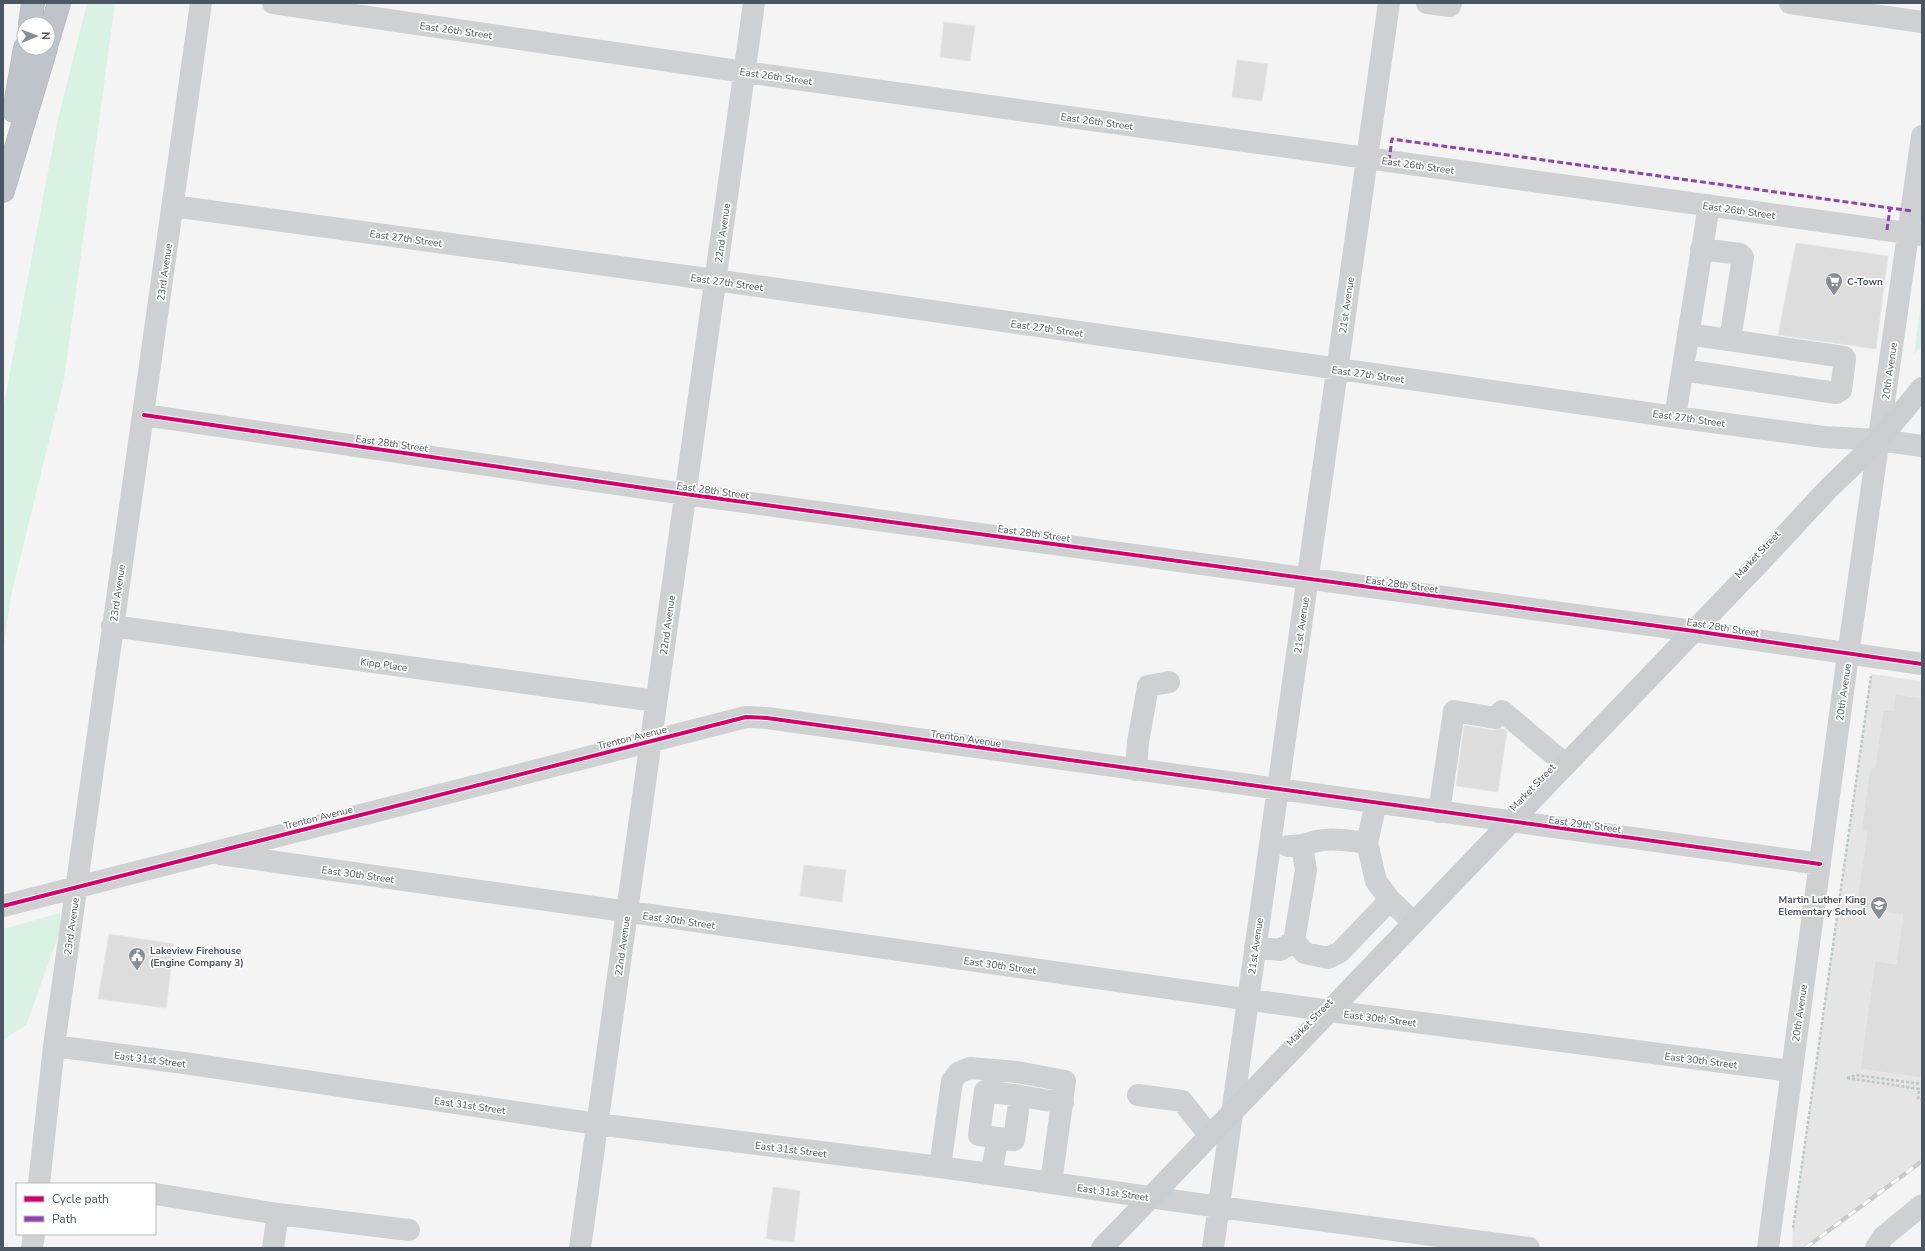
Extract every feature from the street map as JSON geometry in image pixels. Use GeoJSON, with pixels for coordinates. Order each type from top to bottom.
{"type":"FeatureCollection","features":[{"type":"Feature","properties":{"kind":"highway"},"geometry":{"type":"LineString","coordinates":[[31,16],[33,3]]}},
{"type":"Feature","properties":{"kind":"highway"},"geometry":{"type":"LineString","coordinates":[[55,16],[59,3]]}},
{"type":"Feature","properties":{"kind":"highway"},"geometry":{"type":"LineString","coordinates":[[3,173],[24,56]]}},
{"type":"Feature","properties":{"kind":"highway"},"geometry":{"type":"LineString","coordinates":[[3,191],[44,56]]}},
{"type":"Feature","properties":{"kind":"main road","name":"Market Street"},"geometry":{"type":"LineString","coordinates":[[1102,1248],[1232,1114],[1829,488],[1879,440],[1922,388]]}},
{"type":"Feature","properties":{"kind":"street","name":"23rd Avenue"},"geometry":{"type":"LineString","coordinates":[[39,1183],[54,1046],[76,886],[202,3]]}},
{"type":"Feature","properties":{"kind":"street","name":"East 26th Street"},"geometry":{"type":"LineString","coordinates":[[273,3],[745,72],[1915,234]]}},
{"type":"Feature","properties":{"kind":"street","name":"22nd Avenue"},"geometry":{"type":"LineString","coordinates":[[580,1248],[754,3]]}},
{"type":"Feature","properties":{"kind":"street","name":"21st Avenue"},"geometry":{"type":"LineString","coordinates":[[1213,1248],[1389,3]]}},
{"type":"Feature","properties":{"kind":"street"},"geometry":{"type":"LineString","coordinates":[[1427,3],[1450,6],[1451,3]]}},
{"type":"Feature","properties":{"kind":"street"},"geometry":{"type":"LineString","coordinates":[[1790,3],[1922,22]]}},
{"type":"Feature","properties":{"kind":"street","name":"20th Avenue"},"geometry":{"type":"LineString","coordinates":[[1768,1248],[1848,654],[1879,440],[1915,234],[1922,136]]}},
{"type":"Feature","properties":{"kind":"street"},"geometry":{"type":"LineString","coordinates":[[1676,417],[1709,205]]}},
{"type":"Feature","properties":{"kind":"street","name":"East 27th Street"},"geometry":{"type":"LineString","coordinates":[[173,206],[715,280],[1337,370],[1676,417],[1824,437],[1879,440],[1922,446]]}},
{"type":"Feature","properties":{"kind":"street"},"geometry":{"type":"LineString","coordinates":[[1701,249],[1740,254],[1743,257],[1730,340]]}},
{"type":"Feature","properties":{"kind":"street"},"geometry":{"type":"LineString","coordinates":[[1683,370],[1836,393],[1840,391],[1845,359],[1844,357],[1688,334]]}},
{"type":"Feature","properties":{"kind":"street","name":"East 28th Street"},"geometry":{"type":"LineString","coordinates":[[144,415],[685,494],[910,523],[1308,580],[1694,631],[1922,664]]}},
{"type":"Feature","properties":{"kind":"street","name":"Kipp Place"},"geometry":{"type":"LineString","coordinates":[[112,626],[656,701]]}},
{"type":"Feature","properties":{"kind":"street"},"geometry":{"type":"LineString","coordinates":[[1136,770],[1138,742],[1148,686],[1169,682]]}},
{"type":"Feature","properties":{"kind":"street"},"geometry":{"type":"LineString","coordinates":[[1439,812],[1454,711],[1496,718],[1502,711],[1565,764]]}},
{"type":"Feature","properties":{"kind":"street","name":"Trenton Avenue"},"geometry":{"type":"LineString","coordinates":[[4,900],[76,886],[746,717],[767,718],[1278,790]]}},
{"type":"Feature","properties":{"kind":"street","name":"East 29th Street"},"geometry":{"type":"LineString","coordinates":[[1278,790],[1820,864]]}},
{"type":"Feature","properties":{"kind":"street"},"geometry":{"type":"LineString","coordinates":[[1376,803],[1367,843],[1376,881],[1390,900],[1414,923]]}},
{"type":"Feature","properties":{"kind":"street"},"geometry":{"type":"LineString","coordinates":[[1270,844],[1302,847],[1320,840],[1338,839],[1367,843]]}},
{"type":"Feature","properties":{"kind":"street"},"geometry":{"type":"LineString","coordinates":[[1294,942],[1306,870],[1302,847]]}},
{"type":"Feature","properties":{"kind":"street","name":"East 30th Street"},"geometry":{"type":"LineString","coordinates":[[209,853],[626,913],[1330,1011],[1791,1071]]}},
{"type":"Feature","properties":{"kind":"street"},"geometry":{"type":"LineString","coordinates":[[1294,942],[1305,953],[1328,958],[1340,952],[1390,900]]}},
{"type":"Feature","properties":{"kind":"street"},"geometry":{"type":"LineString","coordinates":[[1255,947],[1280,950],[1294,942]]}},
{"type":"Feature","properties":{"kind":"street","name":"East 31st Street"},"geometry":{"type":"LineString","coordinates":[[54,1046],[191,1064],[597,1124],[940,1167],[1218,1207],[1529,1248]]}},
{"type":"Feature","properties":{"kind":"street"},"geometry":{"type":"LineString","coordinates":[[940,1167],[952,1081],[958,1073],[970,1068],[1017,1072],[1065,1081],[1051,1183]]}},
{"type":"Feature","properties":{"kind":"street"},"geometry":{"type":"LineString","coordinates":[[1020,1096],[1014,1140],[979,1135],[985,1091],[1020,1096],[1063,1104]]}},
{"type":"Feature","properties":{"kind":"street"},"geometry":{"type":"LineString","coordinates":[[1138,1095],[1182,1101],[1210,1136]]}},
{"type":"Feature","properties":{"kind":"street"},"geometry":{"type":"LineString","coordinates":[[991,1174],[998,1138]]}},
{"type":"Feature","properties":{"kind":"street"},"geometry":{"type":"LineString","coordinates":[[156,1194],[278,1214],[409,1230]]}},
{"type":"Feature","properties":{"kind":"street"},"geometry":{"type":"LineString","coordinates":[[1876,1248],[1883,1237],[1922,1205]]}},
{"type":"Feature","properties":{"kind":"street"},"geometry":{"type":"LineString","coordinates":[[273,1248],[278,1214]]}},
{"type":"Feature","properties":{"kind":"street"},"geometry":{"type":"LineString","coordinates":[[32,1248],[34,1235]]}},
{"type":"Feature","properties":{"kind":"path"},"geometry":{"type":"LineString","coordinates":[[1793,1228],[1871,674],[1878,675]]}},
{"type":"Feature","properties":{"kind":"path"},"geometry":{"type":"LineString","coordinates":[[1922,1084],[1856,1075],[1847,1078],[1920,1089],[1918,1099],[1922,1100]]}},
{"type":"Feature","properties":{"kind":"shaded area","name":"Martin Luther King Elementary School"},"geometry":{"type":"Polygon","coordinates":[[[1871,674],[1922,681],[1922,1158],[1801,1248],[1792,1248],[1793,1228],[1871,674]]]}},
{"type":"Feature","properties":{"kind":"green space"},"geometry":{"type":"Polygon","coordinates":[[[87,3],[115,3],[64,380],[11,595],[3,653],[3,409],[58,119],[87,3]]]}},
{"type":"Feature","properties":{"kind":"green space"},"geometry":{"type":"Polygon","coordinates":[[[1922,296],[1922,346],[1914,354],[1922,296]]]}},
{"type":"Feature","properties":{"kind":"green space"},"geometry":{"type":"Polygon","coordinates":[[[60,913],[60,932],[26,1025],[3,1040],[3,929],[60,913]]]}},
{"type":"Feature","properties":{"kind":"building"},"geometry":{"type":"Polygon","coordinates":[[[944,22],[975,26],[970,61],[940,57],[944,22]]]}},
{"type":"Feature","properties":{"kind":"building"},"geometry":{"type":"Polygon","coordinates":[[[1237,60],[1268,64],[1262,101],[1232,97],[1237,60]]]}},
{"type":"Feature","properties":{"kind":"building","name":"C-Town"},"geometry":{"type":"Polygon","coordinates":[[[1796,243],[1888,256],[1876,349],[1778,335],[1796,243]]]}},
{"type":"Feature","properties":{"kind":"building","name":"Martin Luther King Elementary School"},"geometry":{"type":"Polygon","coordinates":[[[1895,694],[1922,698],[1922,1078],[1860,1069],[1875,961],[1896,964],[1903,915],[1856,908],[1867,832],[1861,832],[1870,767],[1875,768],[1883,710],[1893,711],[1895,694]]]}},
{"type":"Feature","properties":{"kind":"building"},"geometry":{"type":"Polygon","coordinates":[[[1464,725],[1493,730],[1502,728],[1507,731],[1498,792],[1456,786],[1464,725]]]}},
{"type":"Feature","properties":{"kind":"building"},"geometry":{"type":"Polygon","coordinates":[[[804,865],[846,870],[842,902],[800,896],[804,865]]]}},
{"type":"Feature","properties":{"kind":"building","name":"Lakeview Firehouse (Engine Company 3)"},"geometry":{"type":"Polygon","coordinates":[[[109,934],[174,944],[166,1008],[98,999],[109,934]]]}},
{"type":"Feature","properties":{"kind":"building"},"geometry":{"type":"Polygon","coordinates":[[[773,1187],[800,1191],[794,1242],[766,1239],[773,1187]]]}},
{"type":"Feature","properties":{"kind":"railway"},"geometry":{"type":"LineString","coordinates":[[1805,1248],[1922,1161]]}},
{"type":"Feature","properties":{"kind":"marked path"},"geometry":{"type":"LineString","coordinates":[[1389,161],[1392,139],[1912,211]]}},
{"type":"Feature","properties":{"kind":"marked path"},"geometry":{"type":"LineString","coordinates":[[1887,230],[1890,208]]}},
{"type":"Feature","properties":{"kind":"cycle path"},"geometry":{"type":"LineString","coordinates":[[144,415],[685,494],[1694,631],[1922,664]]}},
{"type":"Feature","properties":{"kind":"cycle path"},"geometry":{"type":"LineString","coordinates":[[3,906],[746,717],[767,718],[1820,864]]}},
{"type":"Feature","properties":{"kind":"place","name":"C-Town"},"geometry":{"type":"Point","coordinates":[1834,296]}},
{"type":"Feature","properties":{"kind":"place","name":"Martin Luther King Elementary School"},"geometry":{"type":"Point","coordinates":[1879,920]}},
{"type":"Feature","properties":{"kind":"place","name":"Lakeview Firehouse (Engine Company 3)"},"geometry":{"type":"Point","coordinates":[137,971]}}]}
